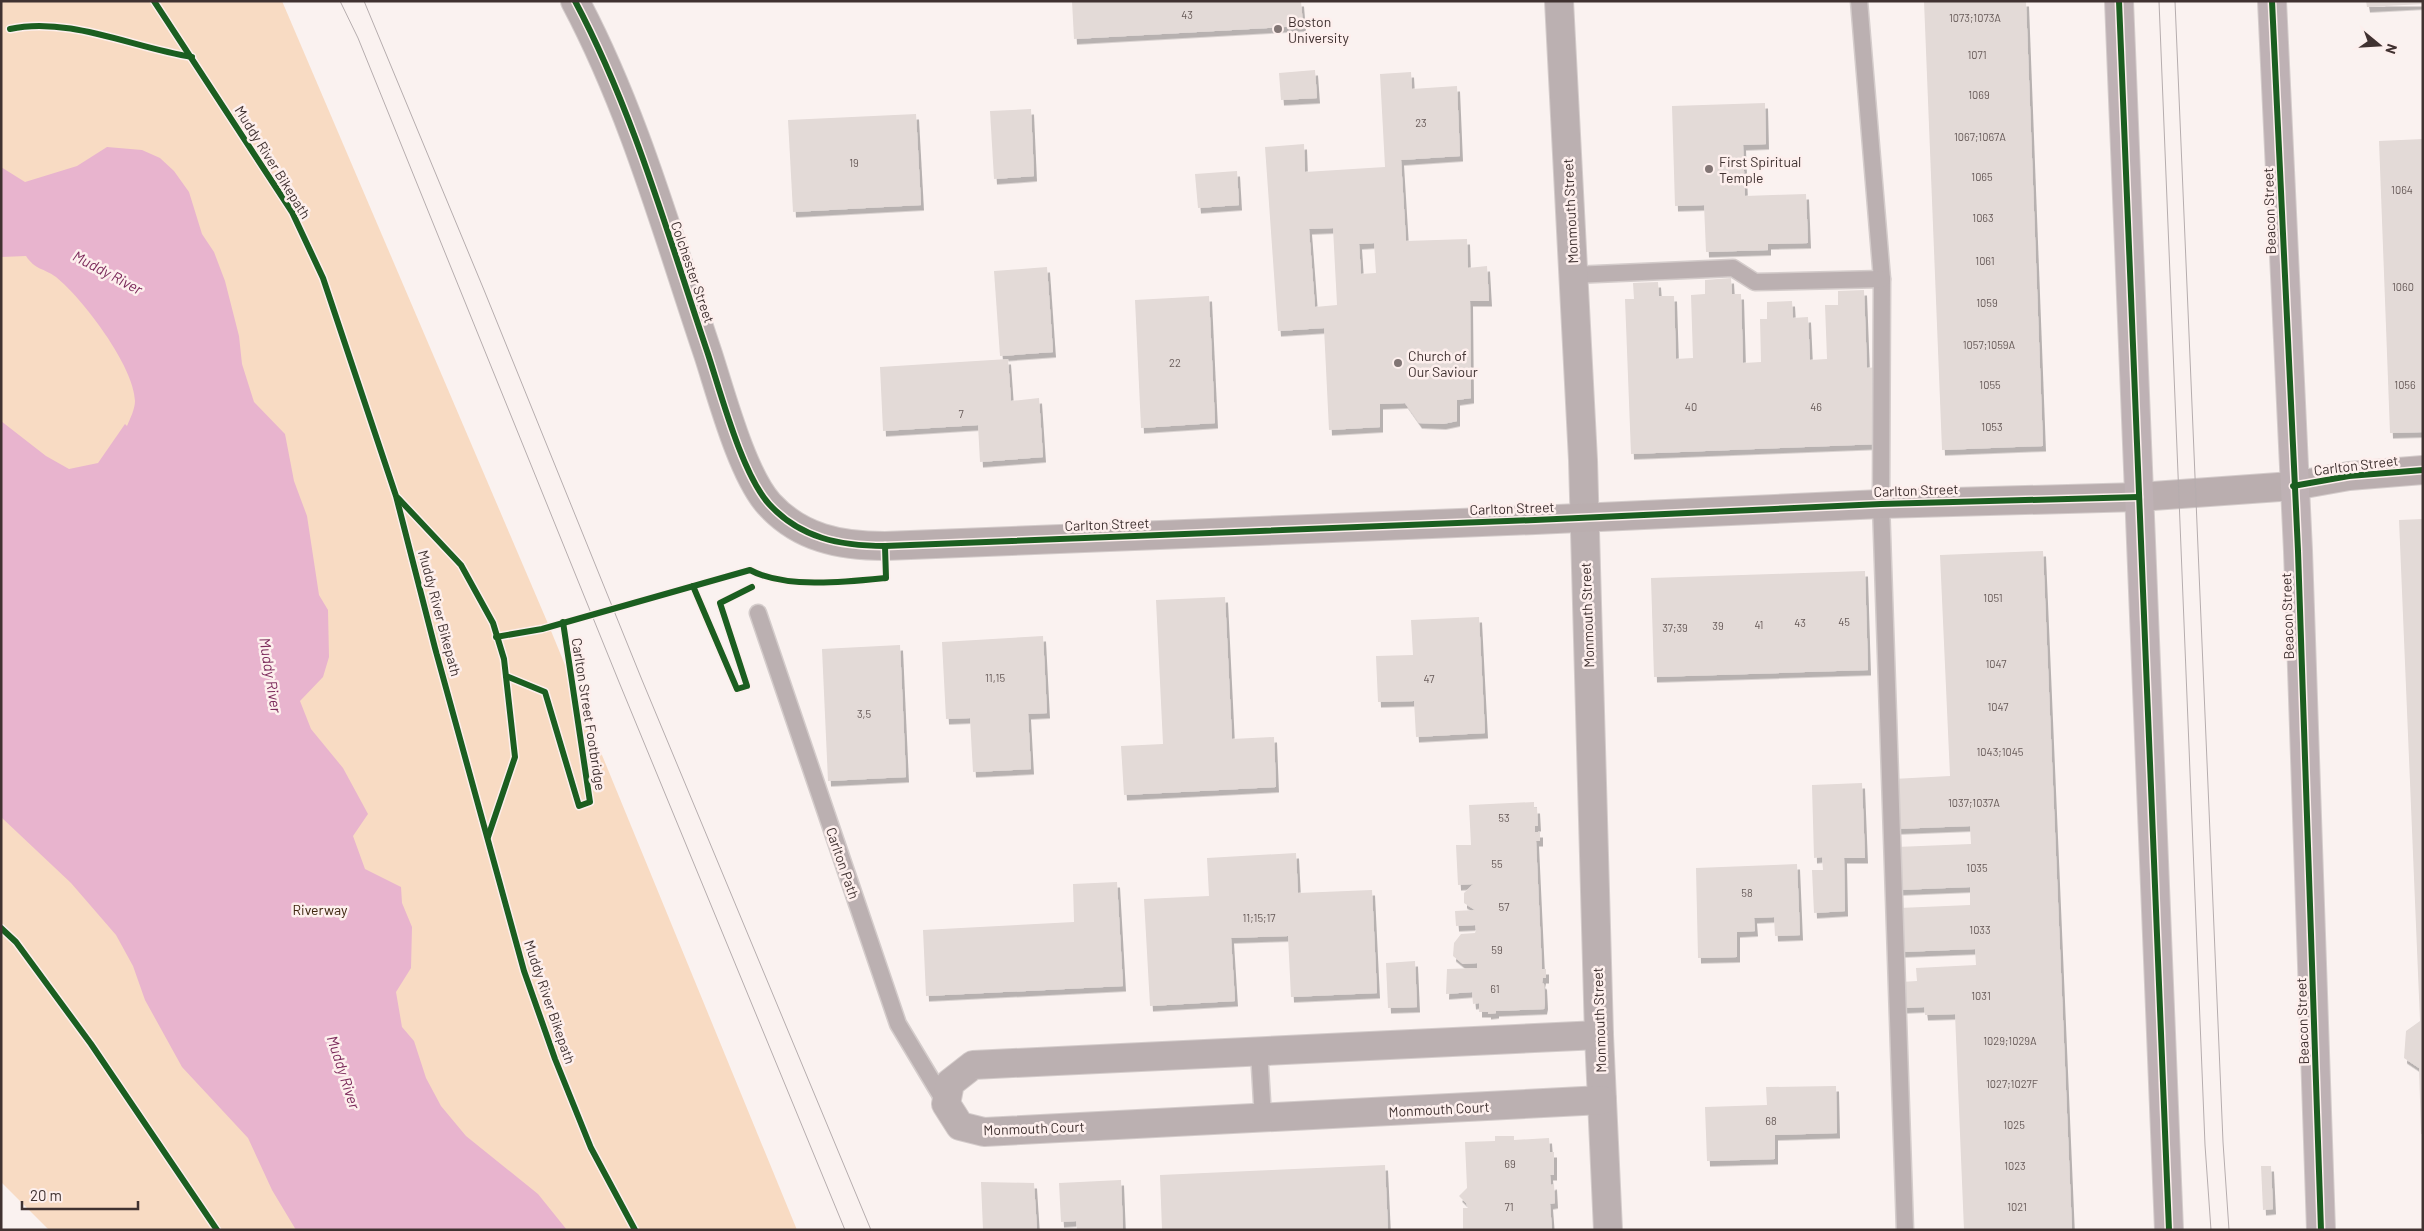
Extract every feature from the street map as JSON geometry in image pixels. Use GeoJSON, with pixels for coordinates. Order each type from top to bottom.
{"type":"FeatureCollection","features":[{"type":"Feature","properties":{"kind":"main road","name":"Colchester Street"},"geometry":{"type":"LineString","coordinates":[[575,1],[592,32],[627,114],[730,421],[753,479],[767,502],[786,521],[807,534]]}},
{"type":"Feature","properties":{"kind":"main road"},"geometry":{"type":"LineString","coordinates":[[2119,1],[2169,1230]]}},
{"type":"Feature","properties":{"kind":"main road","name":"Beacon Street"},"geometry":{"type":"LineString","coordinates":[[2272,1],[2293,486],[2298,551],[2321,1230]]}},
{"type":"Feature","properties":{"kind":"main road","name":"Carlton Street"},"geometry":{"type":"LineString","coordinates":[[807,534],[827,541],[885,546],[1881,504],[2139,497],[2293,486],[2349,476],[2423,470]]}},
{"type":"Feature","properties":{"kind":"street","name":"Monmouth Street"},"geometry":{"type":"LineString","coordinates":[[1560,1],[1584,518],[1599,1035],[1608,1230]]}},
{"type":"Feature","properties":{"kind":"street"},"geometry":{"type":"LineString","coordinates":[[946,1104],[950,1083],[973,1065],[1599,1035]]}},
{"type":"Feature","properties":{"kind":"street","name":"Monmouth Court"},"geometry":{"type":"LineString","coordinates":[[946,1104],[960,1126],[984,1132],[1602,1100]]}},
{"type":"Feature","properties":{"kind":"lane"},"geometry":{"type":"LineString","coordinates":[[1859,1],[1882,278],[1881,504],[1904,1230]]}},
{"type":"Feature","properties":{"kind":"lane"},"geometry":{"type":"LineString","coordinates":[[1573,275],[1733,268],[1756,282],[1882,278]]}},
{"type":"Feature","properties":{"kind":"lane","name":"Carlton Path"},"geometry":{"type":"LineString","coordinates":[[758,613],[898,1024],[946,1104]]}},
{"type":"Feature","properties":{"kind":"lane"},"geometry":{"type":"LineString","coordinates":[[1259,1051],[1263,1118]]}},
{"type":"Feature","properties":{"kind":"green space","name":"Riverway"},"geometry":{"type":"Polygon","coordinates":[[[1,1],[282,1],[549,626],[797,1230],[49,1230],[1,1182],[1,1]]]}},
{"type":"Feature","properties":{"kind":"water","name":"Muddy River"},"geometry":{"type":"Polygon","coordinates":[[[107,147],[142,150],[160,158],[174,171],[189,192],[202,234],[214,252],[225,281],[239,336],[242,364],[254,402],[285,434],[294,481],[307,516],[319,595],[328,610],[329,657],[323,677],[300,701],[311,729],[343,768],[368,814],[353,836],[365,869],[401,887],[402,903],[412,927],[411,968],[396,992],[402,1027],[414,1041],[426,1078],[441,1106],[466,1136],[538,1194],[567,1230],[296,1230],[272,1190],[248,1138],[182,1067],[145,1000],[133,966],[116,935],[71,883],[1,817],[1,421],[46,456],[69,469],[98,463],[125,424],[127,426],[135,401],[126,370],[117,352],[93,317],[67,287],[52,274],[29,261],[26,256],[1,257],[1,167],[25,182],[77,166],[107,147]]]}},
{"type":"Feature","properties":{"kind":"building"},"geometry":{"type":"Polygon","coordinates":[[[1072,1],[1301,1],[1303,26],[1074,39],[1072,1]]]}},
{"type":"Feature","properties":{"kind":"building"},"geometry":{"type":"Polygon","coordinates":[[[1924,1],[2026,1],[2043,446],[1942,450],[1924,1]]]}},
{"type":"Feature","properties":{"kind":"building"},"geometry":{"type":"Polygon","coordinates":[[[2366,1],[2423,1],[2423,4],[2367,7],[2366,1]]]}},
{"type":"Feature","properties":{"kind":"building"},"geometry":{"type":"Polygon","coordinates":[[[1315,70],[1317,98],[1281,100],[1279,73],[1315,70]]]}},
{"type":"Feature","properties":{"kind":"building"},"geometry":{"type":"Polygon","coordinates":[[[1411,72],[1412,89],[1457,86],[1460,156],[1401,160],[1406,241],[1467,239],[1468,268],[1487,266],[1489,301],[1470,301],[1471,398],[1457,400],[1457,421],[1443,424],[1419,423],[1405,403],[1380,404],[1380,427],[1329,430],[1324,328],[1278,331],[1265,147],[1304,144],[1305,172],[1385,167],[1380,74],[1411,72]],[[1333,228],[1309,229],[1315,307],[1337,305],[1333,228]],[[1374,243],[1359,244],[1361,274],[1376,273],[1374,243]]]}},
{"type":"Feature","properties":{"kind":"building","name":"First Spiritual Temple"},"geometry":{"type":"Polygon","coordinates":[[[1765,103],[1766,144],[1743,145],[1745,196],[1806,194],[1808,243],[1768,244],[1768,250],[1706,252],[1704,205],[1675,206],[1672,106],[1765,103]]]}},
{"type":"Feature","properties":{"kind":"building"},"geometry":{"type":"Polygon","coordinates":[[[1031,109],[1034,176],[994,179],[990,111],[1031,109]]]}},
{"type":"Feature","properties":{"kind":"building"},"geometry":{"type":"Polygon","coordinates":[[[916,114],[921,205],[793,212],[788,120],[916,114]]]}},
{"type":"Feature","properties":{"kind":"building"},"geometry":{"type":"Polygon","coordinates":[[[2423,139],[2423,432],[2390,433],[2379,141],[2423,139]]]}},
{"type":"Feature","properties":{"kind":"building"},"geometry":{"type":"Polygon","coordinates":[[[1237,171],[1239,205],[1198,208],[1195,174],[1237,171]]]}},
{"type":"Feature","properties":{"kind":"building"},"geometry":{"type":"Polygon","coordinates":[[[1047,267],[1053,352],[1000,356],[994,271],[1047,267]]]}},
{"type":"Feature","properties":{"kind":"building"},"geometry":{"type":"Polygon","coordinates":[[[1731,278],[1732,294],[1741,294],[1743,363],[1761,362],[1760,319],[1767,319],[1767,302],[1792,301],[1793,318],[1808,317],[1810,360],[1827,359],[1825,305],[1838,305],[1838,291],[1864,290],[1867,368],[1877,367],[1880,444],[1631,454],[1625,299],[1634,299],[1633,283],[1658,282],[1659,296],[1674,296],[1676,359],[1693,358],[1691,295],[1705,294],[1705,280],[1731,278]]]}},
{"type":"Feature","properties":{"kind":"building"},"geometry":{"type":"Polygon","coordinates":[[[1209,296],[1215,423],[1141,428],[1135,300],[1209,296]]]}},
{"type":"Feature","properties":{"kind":"building"},"geometry":{"type":"Polygon","coordinates":[[[1008,359],[1011,401],[1039,398],[1043,457],[980,462],[978,425],[883,431],[880,367],[1008,359]]]}},
{"type":"Feature","properties":{"kind":"building"},"geometry":{"type":"Polygon","coordinates":[[[2423,519],[2423,1134],[2421,1134],[2419,1068],[2404,1058],[2406,1031],[2420,1021],[2399,520],[2423,519]]]}},
{"type":"Feature","properties":{"kind":"building"},"geometry":{"type":"Polygon","coordinates":[[[2043,551],[2072,1230],[1964,1230],[1955,1014],[1925,1015],[1924,1007],[1902,1008],[1901,982],[1917,981],[1916,968],[1976,965],[1975,949],[1901,952],[1899,908],[1970,905],[1970,887],[1898,890],[1896,847],[1971,844],[1970,826],[1895,829],[1893,779],[1950,776],[1940,555],[2043,551]]]}},
{"type":"Feature","properties":{"kind":"building"},"geometry":{"type":"Polygon","coordinates":[[[1865,571],[1868,670],[1654,677],[1651,578],[1865,571]]]}},
{"type":"Feature","properties":{"kind":"building"},"geometry":{"type":"Polygon","coordinates":[[[1225,597],[1232,739],[1274,737],[1276,787],[1124,795],[1121,746],[1163,744],[1156,600],[1225,597]]]}},
{"type":"Feature","properties":{"kind":"building"},"geometry":{"type":"Polygon","coordinates":[[[1479,617],[1485,733],[1416,737],[1414,701],[1378,702],[1376,656],[1413,655],[1411,620],[1479,617]]]}},
{"type":"Feature","properties":{"kind":"building"},"geometry":{"type":"Polygon","coordinates":[[[1043,636],[1047,713],[1028,714],[1031,769],[973,772],[970,718],[946,719],[942,642],[1043,636]]]}},
{"type":"Feature","properties":{"kind":"building"},"geometry":{"type":"Polygon","coordinates":[[[900,645],[906,777],[828,781],[822,649],[900,645]]]}},
{"type":"Feature","properties":{"kind":"building"},"geometry":{"type":"Polygon","coordinates":[[[1862,783],[1865,858],[1844,858],[1845,911],[1814,913],[1812,870],[1823,870],[1822,857],[1814,858],[1812,785],[1862,783]]]}},
{"type":"Feature","properties":{"kind":"building"},"geometry":{"type":"Polygon","coordinates":[[[1534,802],[1534,808],[1537,808],[1538,826],[1535,826],[1535,832],[1540,832],[1540,841],[1536,841],[1542,969],[1546,969],[1546,978],[1543,978],[1542,983],[1544,984],[1544,1009],[1496,1011],[1496,1013],[1488,1014],[1488,1012],[1479,1012],[1479,1003],[1473,1004],[1472,992],[1446,994],[1447,969],[1477,968],[1477,963],[1463,964],[1453,956],[1454,943],[1461,934],[1475,933],[1476,930],[1475,925],[1456,926],[1455,911],[1475,910],[1464,903],[1464,893],[1473,884],[1458,885],[1456,845],[1471,845],[1469,805],[1534,802]]]}},
{"type":"Feature","properties":{"kind":"building"},"geometry":{"type":"Polygon","coordinates":[[[1296,853],[1298,893],[1372,890],[1377,993],[1291,997],[1288,936],[1231,938],[1235,1001],[1150,1006],[1144,899],[1209,896],[1207,858],[1296,853]]]}},
{"type":"Feature","properties":{"kind":"building"},"geometry":{"type":"Polygon","coordinates":[[[1797,864],[1800,935],[1775,936],[1774,917],[1754,918],[1755,931],[1737,932],[1737,957],[1698,958],[1696,868],[1797,864]]]}},
{"type":"Feature","properties":{"kind":"building"},"geometry":{"type":"Polygon","coordinates":[[[1117,882],[1123,986],[926,996],[923,930],[1074,922],[1073,884],[1117,882]]]}},
{"type":"Feature","properties":{"kind":"building"},"geometry":{"type":"Polygon","coordinates":[[[1415,961],[1417,1007],[1388,1008],[1386,963],[1415,961]]]}},
{"type":"Feature","properties":{"kind":"building"},"geometry":{"type":"Polygon","coordinates":[[[1836,1086],[1837,1133],[1775,1135],[1775,1159],[1707,1161],[1705,1107],[1767,1105],[1766,1087],[1836,1086]]]}},
{"type":"Feature","properties":{"kind":"building"},"geometry":{"type":"Polygon","coordinates":[[[1495,1136],[1514,1136],[1514,1140],[1549,1138],[1550,1152],[1554,1152],[1554,1175],[1550,1175],[1551,1185],[1554,1184],[1555,1203],[1550,1204],[1552,1230],[1463,1230],[1463,1208],[1468,1208],[1459,1196],[1467,1188],[1465,1142],[1495,1141],[1495,1136]]]}},
{"type":"Feature","properties":{"kind":"building"},"geometry":{"type":"Polygon","coordinates":[[[1385,1165],[1388,1230],[1162,1230],[1160,1175],[1385,1165]]]}},
{"type":"Feature","properties":{"kind":"building"},"geometry":{"type":"Polygon","coordinates":[[[2261,1166],[2271,1166],[2273,1209],[2263,1210],[2261,1166]]]}},
{"type":"Feature","properties":{"kind":"building"},"geometry":{"type":"Polygon","coordinates":[[[1121,1180],[1123,1230],[1077,1230],[1076,1221],[1061,1222],[1059,1183],[1121,1180]]]}},
{"type":"Feature","properties":{"kind":"building"},"geometry":{"type":"Polygon","coordinates":[[[981,1182],[1034,1183],[1037,1230],[983,1230],[981,1182]]]}},
{"type":"Feature","properties":{"kind":"tram line"},"geometry":{"type":"LineString","coordinates":[[340,1],[358,38],[619,682],[845,1230]]}},
{"type":"Feature","properties":{"kind":"tram line"},"geometry":{"type":"LineString","coordinates":[[364,1],[484,290],[642,680],[871,1230]]}},
{"type":"Feature","properties":{"kind":"tram line"},"geometry":{"type":"LineString","coordinates":[[2159,1],[2205,1145],[2211,1230]]}},
{"type":"Feature","properties":{"kind":"tram line"},"geometry":{"type":"LineString","coordinates":[[2175,1],[2223,1142],[2229,1230]]}},
{"type":"Feature","properties":{"kind":"cycle path","name":"Muddy River Bikepath"},"geometry":{"type":"LineString","coordinates":[[154,1],[292,212],[323,278],[396,496],[435,648],[524,971],[555,1059],[591,1148],[635,1230]]}},
{"type":"Feature","properties":{"kind":"cycle path"},"geometry":{"type":"LineString","coordinates":[[575,1],[615,86],[649,175],[733,433],[750,474],[759,491],[781,516],[807,532],[822,538],[852,544],[885,546],[1881,504],[2139,497]]}},
{"type":"Feature","properties":{"kind":"cycle path"},"geometry":{"type":"LineString","coordinates":[[2119,1],[2169,1230]]}},
{"type":"Feature","properties":{"kind":"cycle path"},"geometry":{"type":"LineString","coordinates":[[2272,1],[2298,551],[2321,1230]]}},
{"type":"Feature","properties":{"kind":"cycle path"},"geometry":{"type":"LineString","coordinates":[[10,29],[32,26],[78,30],[192,57]]}},
{"type":"Feature","properties":{"kind":"cycle path"},"geometry":{"type":"LineString","coordinates":[[2293,486],[2349,476],[2423,470]]}},
{"type":"Feature","properties":{"kind":"cycle path"},"geometry":{"type":"LineString","coordinates":[[398,498],[461,565],[493,623],[504,659],[515,757],[488,837]]}},
{"type":"Feature","properties":{"kind":"cycle path"},"geometry":{"type":"LineString","coordinates":[[496,637],[542,629],[750,570],[764,576],[798,582],[816,583],[886,578],[885,546]]}},
{"type":"Feature","properties":{"kind":"cycle path"},"geometry":{"type":"LineString","coordinates":[[693,586],[737,689],[747,686],[720,603],[752,587]]}},
{"type":"Feature","properties":{"kind":"cycle path","name":"Carlton Street Footbridge"},"geometry":{"type":"LineString","coordinates":[[506,676],[545,692],[579,806],[590,802],[563,622]]}},
{"type":"Feature","properties":{"kind":"cycle path"},"geometry":{"type":"LineString","coordinates":[[1,928],[16,942],[91,1044],[217,1230]]}},
{"type":"Feature","properties":{"kind":"place","name":"Boston University"},"geometry":{"type":"Point","coordinates":[1278,29]}},
{"type":"Feature","properties":{"kind":"place","name":"First Spiritual Temple"},"geometry":{"type":"Point","coordinates":[1709,169]}},
{"type":"Feature","properties":{"kind":"place","name":"Church of Our Saviour"},"geometry":{"type":"Point","coordinates":[1398,363]}}]}
